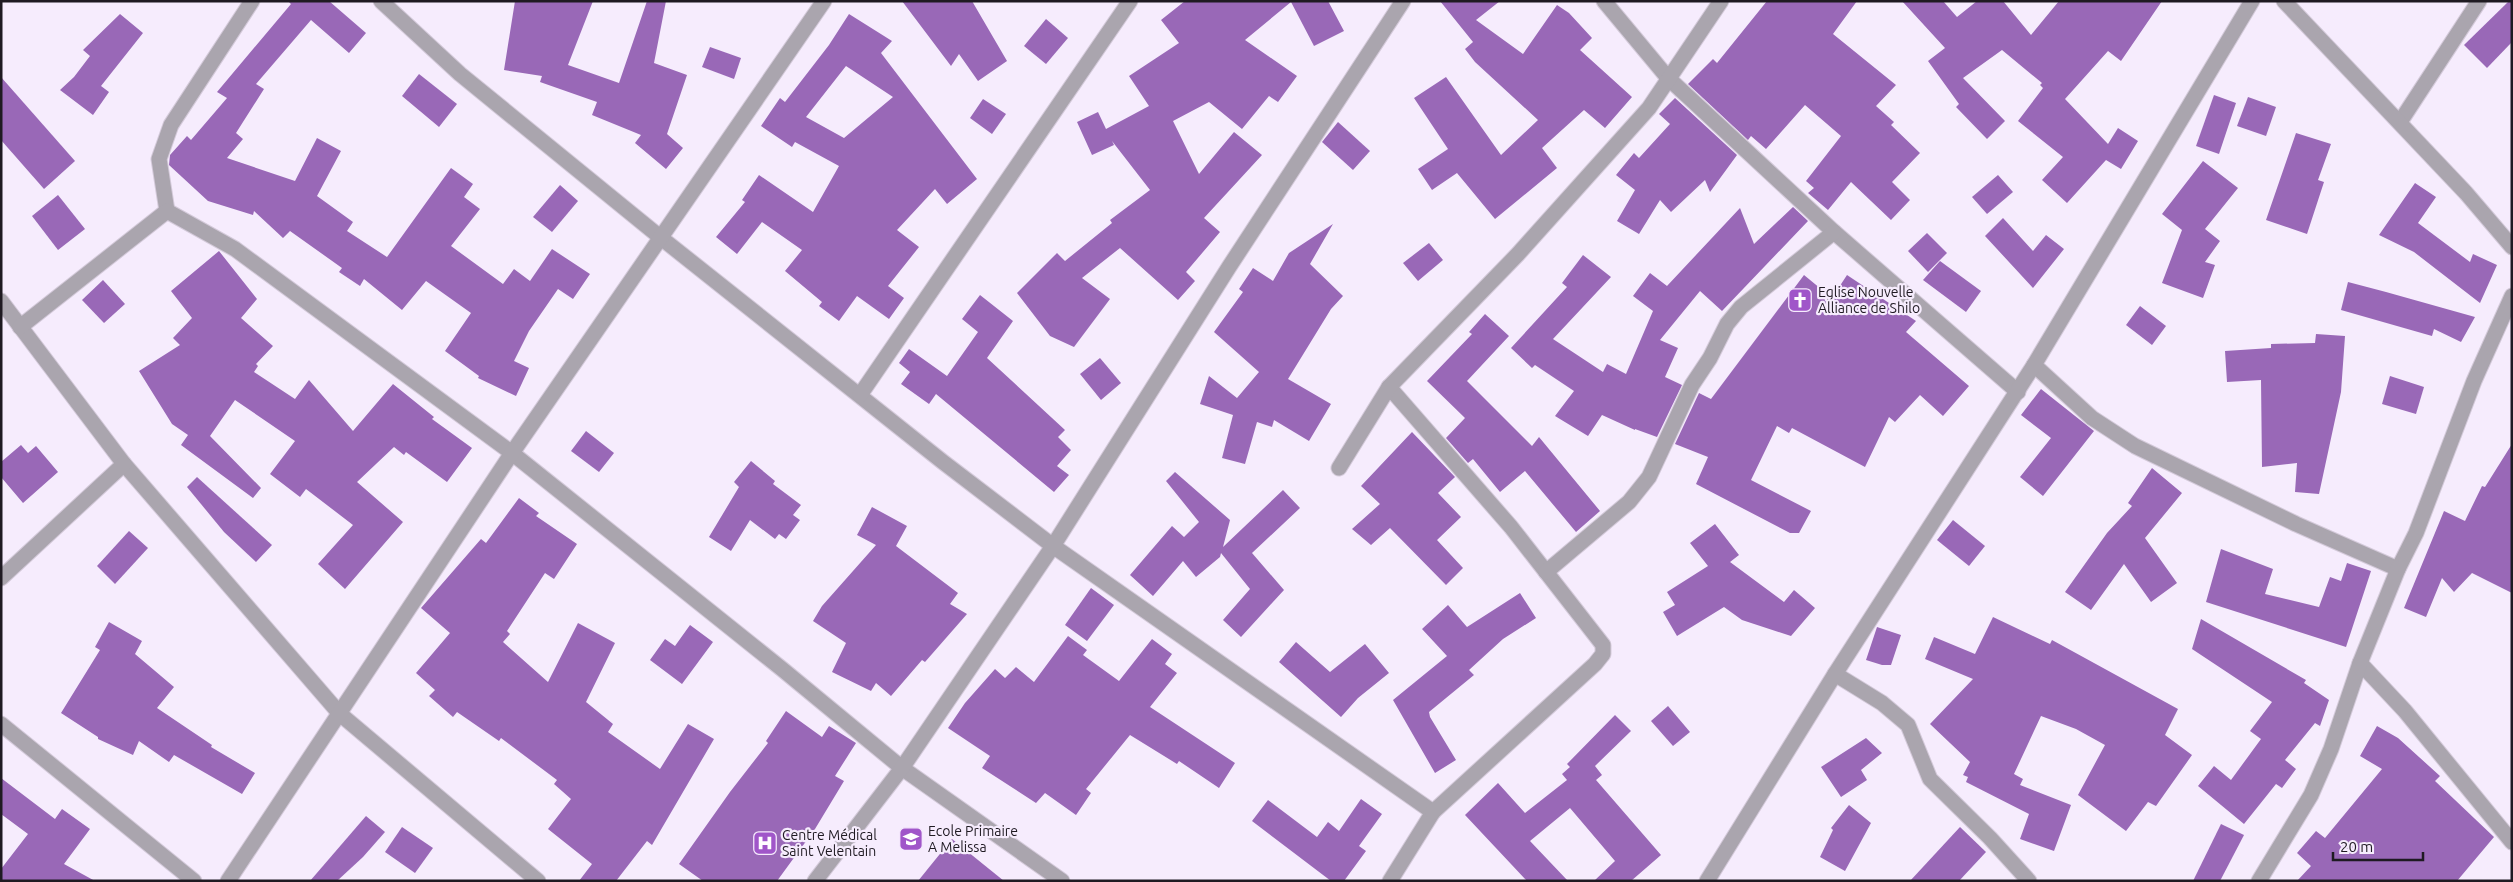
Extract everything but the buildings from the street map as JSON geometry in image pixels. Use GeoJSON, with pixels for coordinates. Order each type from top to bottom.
{"type":"FeatureCollection","features":[{"type":"Feature","properties":{"kind":"street"},"geometry":{"type":"LineString","coordinates":[[166,211],[159,158],[171,125],[252,1]]}},
{"type":"Feature","properties":{"kind":"street"},"geometry":{"type":"LineString","coordinates":[[381,1],[460,74],[660,237],[1053,546],[1433,812]]}},
{"type":"Feature","properties":{"kind":"street"},"geometry":{"type":"LineString","coordinates":[[860,395],[1130,1]]}},
{"type":"Feature","properties":{"kind":"street"},"geometry":{"type":"LineString","coordinates":[[815,881],[902,768],[1053,546],[1235,259],[1403,1]]}},
{"type":"Feature","properties":{"kind":"street"},"geometry":{"type":"LineString","coordinates":[[1604,1],[1668,78],[1834,232],[2018,392]]}},
{"type":"Feature","properties":{"kind":"street"},"geometry":{"type":"LineString","coordinates":[[1339,468],[1389,387],[1518,254],[1649,108],[1721,1]]}},
{"type":"Feature","properties":{"kind":"street"},"geometry":{"type":"LineString","coordinates":[[1707,881],[1836,674],[2018,392],[2252,1]]}},
{"type":"Feature","properties":{"kind":"street"},"geometry":{"type":"LineString","coordinates":[[2284,1],[2466,193],[2512,247]]}},
{"type":"Feature","properties":{"kind":"street"},"geometry":{"type":"LineString","coordinates":[[2400,122],[2479,1]]}},
{"type":"Feature","properties":{"kind":"street"},"geometry":{"type":"LineString","coordinates":[[228,881],[512,452],[818,4]]}},
{"type":"Feature","properties":{"kind":"street"},"geometry":{"type":"LineString","coordinates":[[20,327],[166,211]]}},
{"type":"Feature","properties":{"kind":"street"},"geometry":{"type":"LineString","coordinates":[[166,211],[235,249],[512,452],[775,663],[902,768],[1062,881]]}},
{"type":"Feature","properties":{"kind":"street"},"geometry":{"type":"LineString","coordinates":[[1546,572],[1630,502],[1649,477],[1692,385],[1710,358],[1727,324],[1740,307],[1834,232]]}},
{"type":"Feature","properties":{"kind":"street"},"geometry":{"type":"LineString","coordinates":[[2260,881],[2311,795],[2331,749],[2360,663],[2398,568],[2416,533],[2474,381],[2512,296]]}},
{"type":"Feature","properties":{"kind":"street"},"geometry":{"type":"LineString","coordinates":[[1,301],[124,464],[340,714],[538,881]]}},
{"type":"Feature","properties":{"kind":"street"},"geometry":{"type":"LineString","coordinates":[[2034,366],[2092,418],[2135,446],[2296,524],[2398,568]]}},
{"type":"Feature","properties":{"kind":"street"},"geometry":{"type":"LineString","coordinates":[[1389,387],[1510,527],[1603,645],[1603,654],[1433,812],[1390,881]]}},
{"type":"Feature","properties":{"kind":"street"},"geometry":{"type":"LineString","coordinates":[[1,578],[124,464]]}},
{"type":"Feature","properties":{"kind":"street"},"geometry":{"type":"LineString","coordinates":[[2360,663],[2405,711],[2512,842]]}},
{"type":"Feature","properties":{"kind":"street"},"geometry":{"type":"LineString","coordinates":[[1836,674],[1882,703],[1908,724],[1930,779],[1990,838],[2029,881]]}},
{"type":"Feature","properties":{"kind":"street"},"geometry":{"type":"LineString","coordinates":[[1,724],[194,881]]}},
{"type":"Feature","properties":{"kind":"place","name":"Eglise Nouvelle Alliance de Shilo"},"geometry":{"type":"Point","coordinates":[1800,300]}},
{"type":"Feature","properties":{"kind":"place","name":"Ecole Primaire A Melissa"},"geometry":{"type":"Point","coordinates":[911,839]}},
{"type":"Feature","properties":{"kind":"place","name":"Centre Médical Saint Velentain"},"geometry":{"type":"Point","coordinates":[765,843]}}]}
